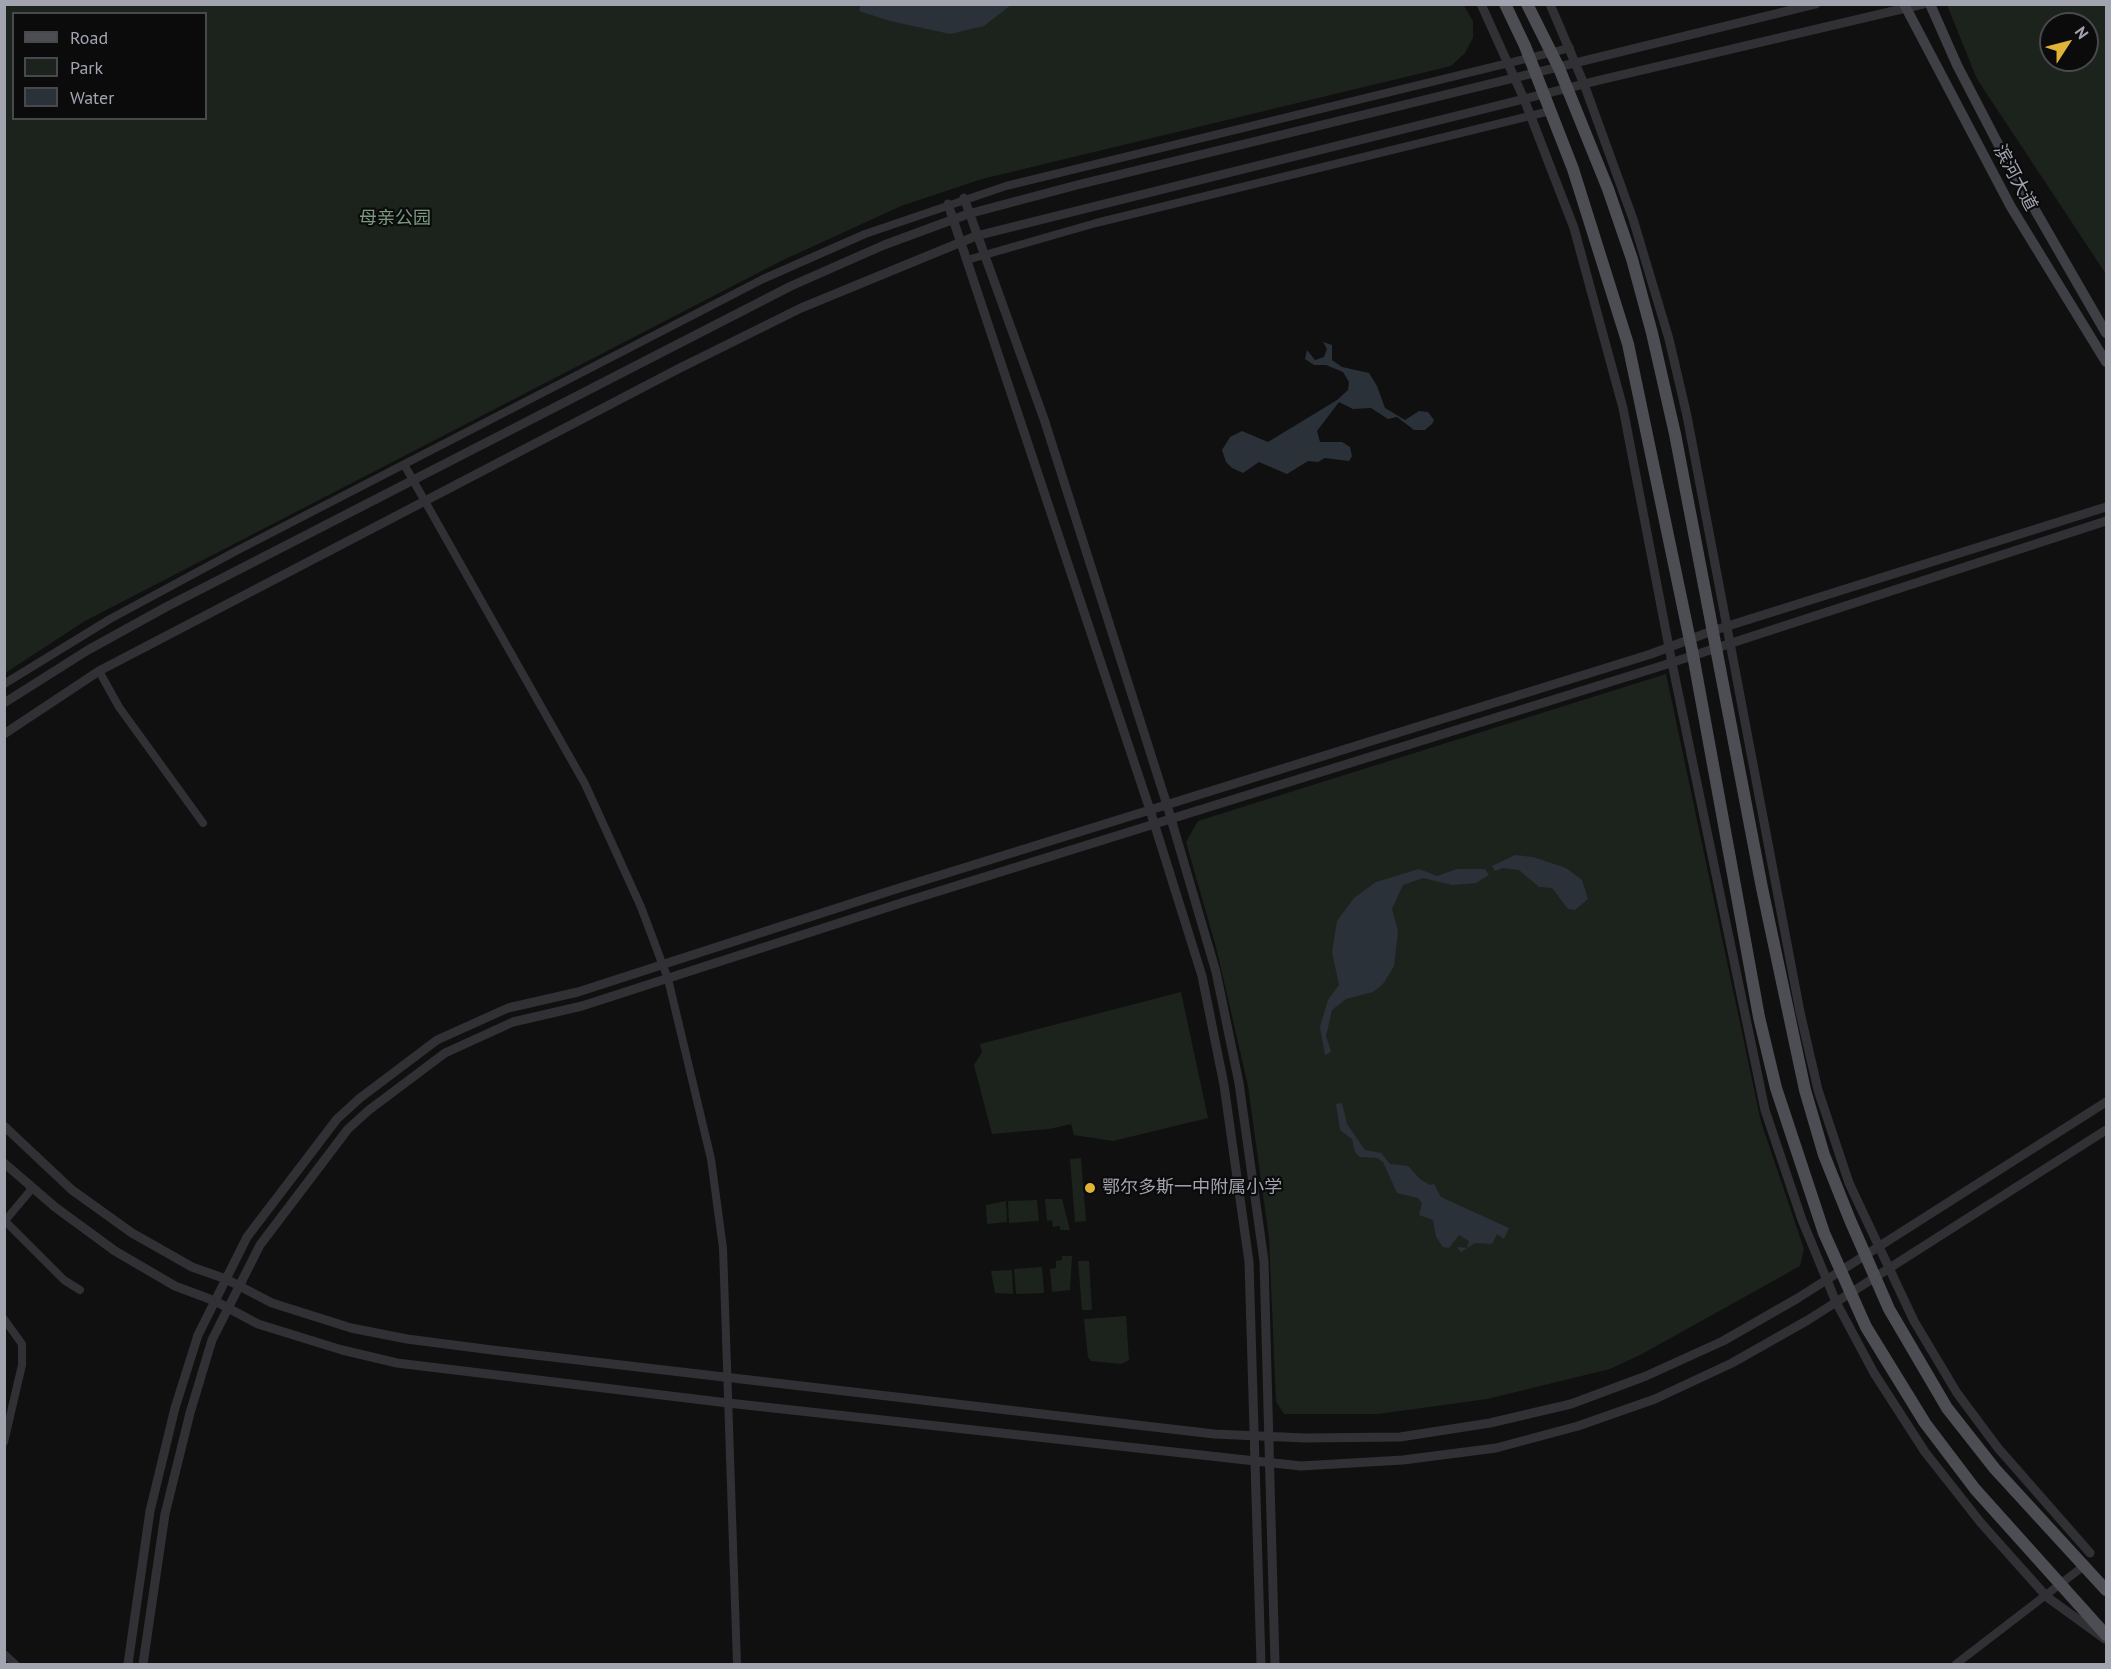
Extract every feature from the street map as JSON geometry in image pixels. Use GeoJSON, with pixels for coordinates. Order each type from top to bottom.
{"type":"FeatureCollection","features":[{"type":"Feature","properties":{"kind":"main road"},"geometry":{"type":"LineString","coordinates":[[1505,4],[1530,57],[1573,169],[1628,344],[1689,641],[1694,655],[1759,1017],[1800,1167],[1841,1272],[1866,1327],[1924,1423],[1975,1489],[2063,1584],[2106,1635]]}},
{"type":"Feature","properties":{"kind":"main road"},"geometry":{"type":"LineString","coordinates":[[1527,4],[1559,69],[1611,199],[1632,259],[1652,333],[1675,434],[1762,888],[1805,1090],[1824,1155],[1889,1309],[1947,1408],[1995,1469],[2106,1590]]}},
{"type":"Feature","properties":{"kind":"main road","name":"滨河大道"},"geometry":{"type":"LineString","coordinates":[[1930,4],[1957,65],[2008,163],[2106,333]]}},
{"type":"Feature","properties":{"kind":"main road","name":"滨河大道"},"geometry":{"type":"LineString","coordinates":[[1905,7],[2011,207],[2106,362]]}},
{"type":"Feature","properties":{"kind":"street"},"geometry":{"type":"LineString","coordinates":[[1481,4],[1516,78],[1574,228],[1623,408],[1672,663],[1765,1110],[1802,1220],[1836,1302],[1874,1373],[1925,1452],[1981,1523],[2047,1597],[2106,1641]]}},
{"type":"Feature","properties":{"kind":"street"},"geometry":{"type":"LineString","coordinates":[[1550,4],[1584,84],[1633,219],[1669,339],[1687,416],[1725,627],[1730,643],[1800,1012],[1818,1090],[1849,1183],[1914,1321],[1957,1392],[1998,1448],[2090,1553]]}},
{"type":"Feature","properties":{"kind":"street"},"geometry":{"type":"LineString","coordinates":[[4,704],[88,650],[166,607],[791,286],[953,219],[1816,4]]}},
{"type":"Feature","properties":{"kind":"street"},"geometry":{"type":"LineString","coordinates":[[4,734],[99,671],[801,308],[976,236],[1567,88],[1923,4]]}},
{"type":"Feature","properties":{"kind":"street"},"geometry":{"type":"LineString","coordinates":[[4,684],[138,604],[763,279],[865,234],[964,198],[1065,170],[1570,48]]}},
{"type":"Feature","properties":{"kind":"street"},"geometry":{"type":"LineString","coordinates":[[967,260],[1096,223],[1550,111]]}},
{"type":"Feature","properties":{"kind":"street"},"geometry":{"type":"LineString","coordinates":[[964,198],[982,254],[1044,419],[1167,805],[1216,972],[1239,1083],[1264,1261],[1275,1665]]}},
{"type":"Feature","properties":{"kind":"street"},"geometry":{"type":"LineString","coordinates":[[948,204],[1150,810],[1202,976],[1224,1085],[1249,1262],[1261,1665]]}},
{"type":"Feature","properties":{"kind":"street"},"geometry":{"type":"LineString","coordinates":[[405,466],[585,784],[641,907],[668,979],[711,1159],[723,1248],[736,1665]]}},
{"type":"Feature","properties":{"kind":"street"},"geometry":{"type":"LineString","coordinates":[[128,1665],[153,1499],[194,1345],[215,1301],[247,1237],[337,1119],[360,1098],[437,1040],[508,1008],[578,992],[1670,648],[1712,631],[2106,507]]}},
{"type":"Feature","properties":{"kind":"street"},"geometry":{"type":"LineString","coordinates":[[144,1665],[165,1514],[208,1351],[228,1308],[260,1245],[348,1129],[369,1110],[445,1053],[513,1022],[582,1006],[668,979],[1154,824],[1672,663],[2106,521]]}},
{"type":"Feature","properties":{"kind":"street"},"geometry":{"type":"LineString","coordinates":[[99,671],[119,707],[203,823]]}},
{"type":"Feature","properties":{"kind":"street"},"geometry":{"type":"LineString","coordinates":[[4,1126],[72,1190],[132,1233],[192,1267],[226,1279],[272,1303],[351,1328],[407,1339],[1214,1434],[1400,1437],[1490,1423],[1571,1404],[1646,1376],[1723,1341],[1841,1272],[2106,1102]]}},
{"type":"Feature","properties":{"kind":"street"},"geometry":{"type":"LineString","coordinates":[[4,1163],[116,1251],[175,1286],[215,1301],[258,1324],[397,1364],[728,1404],[1301,1466],[1403,1460],[1496,1448],[1578,1426],[1655,1399],[1732,1363],[1836,1302],[2106,1130]]}},
{"type":"Feature","properties":{"kind":"street"},"geometry":{"type":"LineString","coordinates":[[30,1185],[30,1191],[5,1221],[64,1280],[80,1290]]}},
{"type":"Feature","properties":{"kind":"street"},"geometry":{"type":"LineString","coordinates":[[4,1319],[22,1344],[22,1365],[4,1442]]}},
{"type":"Feature","properties":{"kind":"street"},"geometry":{"type":"LineString","coordinates":[[1956,1665],[2047,1597],[2085,1565]]}},
{"type":"Feature","properties":{"kind":"street"},"geometry":{"type":"LineString","coordinates":[[4,1654],[15,1665]]}},
{"type":"Feature","properties":{"kind":"green space","name":"母亲公园"},"geometry":{"type":"Polygon","coordinates":[[[1463,4],[1473,21],[1473,38],[1465,53],[1451,66],[982,179],[901,206],[781,261],[85,621],[5,673],[5,5],[1463,4]]]}},
{"type":"Feature","properties":{"kind":"green space"},"geometry":{"type":"Polygon","coordinates":[[[1947,5],[2106,5],[2106,274],[1977,79],[1947,5]]]}},
{"type":"Feature","properties":{"kind":"green space"},"geometry":{"type":"Polygon","coordinates":[[[1666,674],[1761,1122],[1804,1249],[1800,1266],[1642,1354],[1610,1369],[1487,1399],[1378,1414],[1284,1414],[1276,1402],[1269,1238],[1248,1086],[1217,951],[1186,842],[1198,821],[1666,674]]]}},
{"type":"Feature","properties":{"kind":"green space"},"geometry":{"type":"Polygon","coordinates":[[[1181,992],[1208,1118],[1113,1141],[1074,1135],[1071,1124],[1049,1129],[992,1134],[974,1065],[982,1052],[980,1044],[1181,992]]]}},
{"type":"Feature","properties":{"kind":"green space"},"geometry":{"type":"Polygon","coordinates":[[[1081,1158],[1086,1221],[1075,1222],[1070,1159],[1081,1158]]]}},
{"type":"Feature","properties":{"kind":"green space"},"geometry":{"type":"Polygon","coordinates":[[[1045,1199],[1062,1199],[1070,1230],[1060,1230],[1060,1226],[1053,1227],[1052,1220],[1047,1221],[1045,1199]]]}},
{"type":"Feature","properties":{"kind":"green space"},"geometry":{"type":"Polygon","coordinates":[[[1037,1200],[1039,1221],[1009,1223],[1008,1201],[1037,1200]]]}},
{"type":"Feature","properties":{"kind":"green space"},"geometry":{"type":"Polygon","coordinates":[[[1006,1201],[1007,1222],[987,1224],[986,1205],[1006,1201]]]}},
{"type":"Feature","properties":{"kind":"green space"},"geometry":{"type":"Polygon","coordinates":[[[1062,1256],[1072,1256],[1070,1290],[1052,1292],[1050,1269],[1056,1268],[1056,1261],[1062,1260],[1062,1256]]]}},
{"type":"Feature","properties":{"kind":"green space"},"geometry":{"type":"Polygon","coordinates":[[[1078,1261],[1089,1261],[1092,1310],[1082,1310],[1078,1261]]]}},
{"type":"Feature","properties":{"kind":"green space"},"geometry":{"type":"Polygon","coordinates":[[[1042,1267],[1044,1293],[1016,1294],[1014,1269],[1042,1267]]]}},
{"type":"Feature","properties":{"kind":"green space"},"geometry":{"type":"Polygon","coordinates":[[[1012,1270],[1013,1294],[995,1293],[991,1271],[1012,1270]]]}},
{"type":"Feature","properties":{"kind":"green space"},"geometry":{"type":"Polygon","coordinates":[[[1126,1316],[1129,1360],[1121,1364],[1091,1361],[1088,1357],[1084,1319],[1126,1316]]]}},
{"type":"Feature","properties":{"kind":"water"},"geometry":{"type":"Polygon","coordinates":[[[861,4],[1011,5],[984,26],[950,34],[890,21],[859,11],[861,4]]]}},
{"type":"Feature","properties":{"kind":"water"},"geometry":{"type":"Polygon","coordinates":[[[1323,342],[1332,345],[1332,360],[1342,367],[1369,373],[1377,386],[1385,408],[1405,420],[1419,411],[1428,412],[1434,420],[1432,424],[1425,430],[1414,430],[1397,417],[1388,419],[1371,408],[1353,409],[1339,402],[1317,431],[1320,442],[1342,442],[1350,447],[1352,456],[1349,461],[1325,458],[1318,462],[1308,461],[1287,474],[1259,462],[1243,473],[1232,468],[1226,462],[1222,450],[1230,437],[1242,431],[1268,442],[1337,400],[1348,390],[1349,382],[1343,372],[1326,365],[1314,365],[1305,359],[1307,350],[1315,360],[1324,357],[1327,349],[1323,342]]]}},
{"type":"Feature","properties":{"kind":"water"},"geometry":{"type":"Polygon","coordinates":[[[1515,855],[1533,857],[1566,868],[1582,880],[1588,899],[1575,910],[1568,909],[1552,888],[1539,887],[1519,870],[1503,868],[1495,871],[1492,866],[1515,855]]]}},
{"type":"Feature","properties":{"kind":"water"},"geometry":{"type":"Polygon","coordinates":[[[1419,869],[1437,876],[1457,869],[1485,869],[1489,875],[1476,883],[1452,885],[1423,878],[1403,885],[1392,909],[1398,931],[1394,966],[1383,984],[1373,992],[1346,999],[1332,1010],[1326,1036],[1331,1052],[1325,1055],[1320,1027],[1328,1000],[1339,985],[1332,952],[1337,921],[1354,898],[1376,882],[1419,869]]]}},
{"type":"Feature","properties":{"kind":"water"},"geometry":{"type":"Polygon","coordinates":[[[1342,1103],[1347,1124],[1365,1150],[1381,1153],[1390,1164],[1408,1166],[1420,1179],[1430,1185],[1434,1184],[1441,1197],[1509,1228],[1504,1239],[1497,1234],[1492,1244],[1475,1243],[1461,1252],[1457,1247],[1467,1248],[1469,1241],[1459,1235],[1449,1248],[1443,1247],[1436,1237],[1433,1220],[1419,1215],[1422,1203],[1418,1198],[1397,1193],[1383,1162],[1377,1158],[1360,1157],[1355,1152],[1352,1139],[1340,1130],[1336,1104],[1342,1103]]]}},
{"type":"Feature","properties":{"kind":"place","name":"鄂尔多斯一中附属小学"},"geometry":{"type":"Point","coordinates":[1090,1188]}}]}
